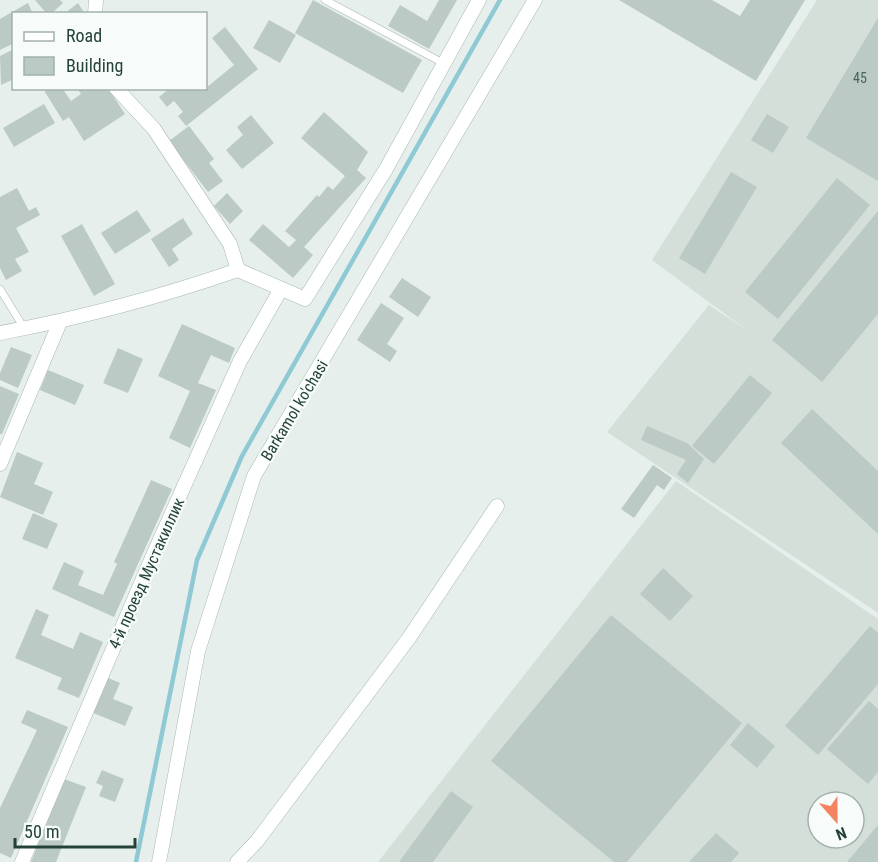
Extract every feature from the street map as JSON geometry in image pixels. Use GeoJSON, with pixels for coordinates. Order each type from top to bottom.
{"type":"FeatureCollection","features":[{"type":"Feature","properties":{"kind":"street"},"geometry":{"type":"LineString","coordinates":[[0,333],[60,322],[182,290],[238,270],[305,299],[386,168],[478,0]]}},
{"type":"Feature","properties":{"kind":"street","name":"Barkamol ko'chasi"},"geometry":{"type":"LineString","coordinates":[[159,862],[198,651],[254,476],[535,0]]}},
{"type":"Feature","properties":{"kind":"street"},"geometry":{"type":"LineString","coordinates":[[118,90],[160,139],[230,244],[238,270]]}},
{"type":"Feature","properties":{"kind":"street","name":"4-й проезд Мустакиллик"},"geometry":{"type":"LineString","coordinates":[[22,862],[151,560],[240,361],[281,289]]}},
{"type":"Feature","properties":{"kind":"street"},"geometry":{"type":"LineString","coordinates":[[0,464],[60,322]]}},
{"type":"Feature","properties":{"kind":"street"},"geometry":{"type":"LineString","coordinates":[[237,862],[257,840],[409,638],[497,506]]}},
{"type":"Feature","properties":{"kind":"lane"},"geometry":{"type":"LineString","coordinates":[[325,0],[442,63]]}},
{"type":"Feature","properties":{"kind":"lane"},"geometry":{"type":"LineString","coordinates":[[0,289],[24,328]]}},
{"type":"Feature","properties":{"kind":"shaded area"},"geometry":{"type":"Polygon","coordinates":[[[817,0],[878,0],[878,613],[607,432],[709,305],[748,331],[652,260],[817,0]]]}},
{"type":"Feature","properties":{"kind":"shaded area"},"geometry":{"type":"Polygon","coordinates":[[[676,481],[878,619],[878,862],[378,862],[676,481]]]}},
{"type":"Feature","properties":{"kind":"building"},"geometry":{"type":"Polygon","coordinates":[[[35,0],[60,0],[63,3],[53,12],[45,12],[35,0]]]}},
{"type":"Feature","properties":{"kind":"building"},"geometry":{"type":"Polygon","coordinates":[[[313,0],[422,60],[403,93],[295,33],[313,0]]]}},
{"type":"Feature","properties":{"kind":"building"},"geometry":{"type":"Polygon","coordinates":[[[439,0],[457,0],[429,49],[388,26],[400,5],[427,21],[439,0]]]}},
{"type":"Feature","properties":{"kind":"building"},"geometry":{"type":"Polygon","coordinates":[[[619,0],[712,0],[740,16],[750,0],[805,0],[756,81],[619,0]]]}},
{"type":"Feature","properties":{"kind":"building"},"geometry":{"type":"Polygon","coordinates":[[[28,3],[32,12],[12,12],[28,3]]]}},
{"type":"Feature","properties":{"kind":"building"},"geometry":{"type":"Polygon","coordinates":[[[78,3],[84,12],[67,12],[78,3]]]}},
{"type":"Feature","properties":{"kind":"building"},"geometry":{"type":"Polygon","coordinates":[[[12,12],[12,44],[0,50],[0,19],[12,12]]]}},
{"type":"Feature","properties":{"kind":"building"},"geometry":{"type":"Polygon","coordinates":[[[878,18],[878,181],[806,138],[878,18]]]}},
{"type":"Feature","properties":{"kind":"building"},"geometry":{"type":"Polygon","coordinates":[[[269,20],[296,35],[280,63],[253,48],[269,20]]]}},
{"type":"Feature","properties":{"kind":"building"},"geometry":{"type":"Polygon","coordinates":[[[225,27],[258,69],[186,126],[178,116],[183,112],[174,101],[167,107],[159,97],[168,90],[207,90],[207,87],[234,65],[212,38],[225,27]]]}},
{"type":"Feature","properties":{"kind":"building"},"geometry":{"type":"Polygon","coordinates":[[[12,50],[12,80],[1,85],[0,56],[12,50]]]}},
{"type":"Feature","properties":{"kind":"building"},"geometry":{"type":"Polygon","coordinates":[[[46,90],[63,90],[71,101],[81,94],[78,90],[109,90],[125,114],[84,141],[69,117],[63,121],[45,92],[46,90]]]}},
{"type":"Feature","properties":{"kind":"building"},"geometry":{"type":"Polygon","coordinates":[[[44,104],[55,123],[14,147],[3,128],[44,104]]]}},
{"type":"Feature","properties":{"kind":"building"},"geometry":{"type":"Polygon","coordinates":[[[324,112],[368,152],[357,170],[366,178],[304,247],[313,255],[293,278],[249,240],[263,224],[289,247],[296,240],[285,231],[317,195],[319,197],[328,186],[333,190],[345,176],[301,138],[324,112]]]}},
{"type":"Feature","properties":{"kind":"building"},"geometry":{"type":"Polygon","coordinates":[[[767,114],[789,127],[773,153],[751,140],[767,114]]]}},
{"type":"Feature","properties":{"kind":"building"},"geometry":{"type":"Polygon","coordinates":[[[251,115],[274,143],[242,169],[226,150],[243,135],[237,127],[251,115]]]}},
{"type":"Feature","properties":{"kind":"building"},"geometry":{"type":"Polygon","coordinates":[[[189,126],[214,159],[209,163],[223,181],[208,192],[169,141],[189,126]]]}},
{"type":"Feature","properties":{"kind":"building"},"geometry":{"type":"Polygon","coordinates":[[[731,172],[757,187],[705,274],[679,258],[731,172]]]}},
{"type":"Feature","properties":{"kind":"building"},"geometry":{"type":"Polygon","coordinates":[[[837,178],[870,205],[778,319],[745,292],[837,178]]]}},
{"type":"Feature","properties":{"kind":"building"},"geometry":{"type":"Polygon","coordinates":[[[17,188],[29,211],[36,207],[40,215],[16,228],[29,252],[15,259],[22,271],[6,280],[0,268],[0,197],[17,188]]]}},
{"type":"Feature","properties":{"kind":"building"},"geometry":{"type":"Polygon","coordinates":[[[227,193],[243,211],[230,224],[214,206],[227,193]]]}},
{"type":"Feature","properties":{"kind":"building"},"geometry":{"type":"Polygon","coordinates":[[[137,210],[151,231],[115,254],[101,233],[137,210]]]}},
{"type":"Feature","properties":{"kind":"building"},"geometry":{"type":"Polygon","coordinates":[[[878,211],[878,314],[822,382],[772,340],[878,211]]]}},
{"type":"Feature","properties":{"kind":"building"},"geometry":{"type":"Polygon","coordinates":[[[183,218],[193,234],[172,249],[179,260],[169,267],[151,239],[183,218]]]}},
{"type":"Feature","properties":{"kind":"building"},"geometry":{"type":"Polygon","coordinates":[[[82,224],[115,284],[94,296],[61,236],[82,224]]]}},
{"type":"Feature","properties":{"kind":"building"},"geometry":{"type":"Polygon","coordinates":[[[402,278],[431,297],[418,317],[389,297],[402,278]]]}},
{"type":"Feature","properties":{"kind":"building"},"geometry":{"type":"Polygon","coordinates":[[[381,303],[404,318],[387,344],[397,351],[390,362],[357,340],[381,303]]]}},
{"type":"Feature","properties":{"kind":"building"},"geometry":{"type":"Polygon","coordinates":[[[182,324],[235,348],[229,363],[211,355],[198,383],[216,390],[190,448],[169,438],[190,391],[158,376],[182,324]]]}},
{"type":"Feature","properties":{"kind":"building"},"geometry":{"type":"Polygon","coordinates":[[[11,347],[32,355],[18,388],[0,380],[0,373],[11,347]]]}},
{"type":"Feature","properties":{"kind":"building"},"geometry":{"type":"Polygon","coordinates":[[[118,348],[143,359],[128,393],[103,383],[118,348]]]}},
{"type":"Feature","properties":{"kind":"building"},"geometry":{"type":"Polygon","coordinates":[[[48,370],[84,385],[75,405],[40,390],[48,370]]]}},
{"type":"Feature","properties":{"kind":"building"},"geometry":{"type":"Polygon","coordinates":[[[750,375],[772,393],[714,464],[692,446],[750,375]]]}},
{"type":"Feature","properties":{"kind":"building"},"geometry":{"type":"Polygon","coordinates":[[[0,386],[19,394],[2,434],[0,434],[0,386]]]}},
{"type":"Feature","properties":{"kind":"building"},"geometry":{"type":"Polygon","coordinates":[[[812,409],[878,471],[878,534],[781,443],[812,409]]]}},
{"type":"Feature","properties":{"kind":"building"},"geometry":{"type":"Polygon","coordinates":[[[647,426],[687,443],[704,459],[688,483],[677,474],[686,460],[641,440],[647,426]]]}},
{"type":"Feature","properties":{"kind":"building"},"geometry":{"type":"Polygon","coordinates":[[[17,452],[43,463],[34,484],[53,492],[43,515],[0,497],[17,452]]]}},
{"type":"Feature","properties":{"kind":"building"},"geometry":{"type":"Polygon","coordinates":[[[653,465],[672,478],[664,490],[657,485],[634,518],[621,509],[653,465]]]}},
{"type":"Feature","properties":{"kind":"building"},"geometry":{"type":"Polygon","coordinates":[[[151,480],[172,489],[114,617],[52,589],[64,562],[84,571],[78,585],[103,595],[117,564],[114,562],[151,480]]]}},
{"type":"Feature","properties":{"kind":"building"},"geometry":{"type":"Polygon","coordinates":[[[33,513],[58,524],[47,549],[22,539],[33,513]]]}},
{"type":"Feature","properties":{"kind":"building"},"geometry":{"type":"Polygon","coordinates":[[[663,568],[693,596],[670,621],[640,594],[663,568]]]}},
{"type":"Feature","properties":{"kind":"building"},"geometry":{"type":"Polygon","coordinates":[[[36,609],[49,615],[41,635],[73,649],[80,632],[103,642],[79,698],[57,689],[62,678],[15,658],[36,609]]]}},
{"type":"Feature","properties":{"kind":"building"},"geometry":{"type":"Polygon","coordinates":[[[611,615],[742,723],[627,862],[614,862],[491,761],[611,615]]]}},
{"type":"Feature","properties":{"kind":"building"},"geometry":{"type":"Polygon","coordinates":[[[870,626],[878,633],[878,684],[818,755],[785,726],[870,626]]]}},
{"type":"Feature","properties":{"kind":"building"},"geometry":{"type":"Polygon","coordinates":[[[106,677],[120,683],[113,699],[133,707],[125,726],[91,712],[106,677]]]}},
{"type":"Feature","properties":{"kind":"building"},"geometry":{"type":"Polygon","coordinates":[[[869,701],[878,709],[878,772],[868,784],[827,749],[869,701]]]}},
{"type":"Feature","properties":{"kind":"building"},"geometry":{"type":"Polygon","coordinates":[[[27,710],[68,727],[11,858],[0,853],[0,808],[37,730],[21,723],[27,710]]]}},
{"type":"Feature","properties":{"kind":"building"},"geometry":{"type":"Polygon","coordinates":[[[748,723],[775,746],[757,768],[730,745],[748,723]]]}},
{"type":"Feature","properties":{"kind":"building"},"geometry":{"type":"Polygon","coordinates":[[[102,770],[124,779],[115,802],[99,796],[103,786],[96,783],[102,770]]]}},
{"type":"Feature","properties":{"kind":"building"},"geometry":{"type":"Polygon","coordinates":[[[64,779],[86,787],[56,862],[31,862],[64,779]]]}},
{"type":"Feature","properties":{"kind":"building"},"geometry":{"type":"Polygon","coordinates":[[[451,791],[473,807],[433,862],[399,862],[451,791]]]}},
{"type":"Feature","properties":{"kind":"building"},"geometry":{"type":"Polygon","coordinates":[[[878,825],[878,862],[847,862],[857,850],[866,850],[866,839],[878,825]]]}},
{"type":"Feature","properties":{"kind":"building"},"geometry":{"type":"Polygon","coordinates":[[[716,833],[739,853],[731,862],[689,862],[716,833]]]}},
{"type":"Feature","properties":{"kind":"waterway"},"geometry":{"type":"LineString","coordinates":[[136,862],[197,560],[242,456],[500,0]]}}]}
